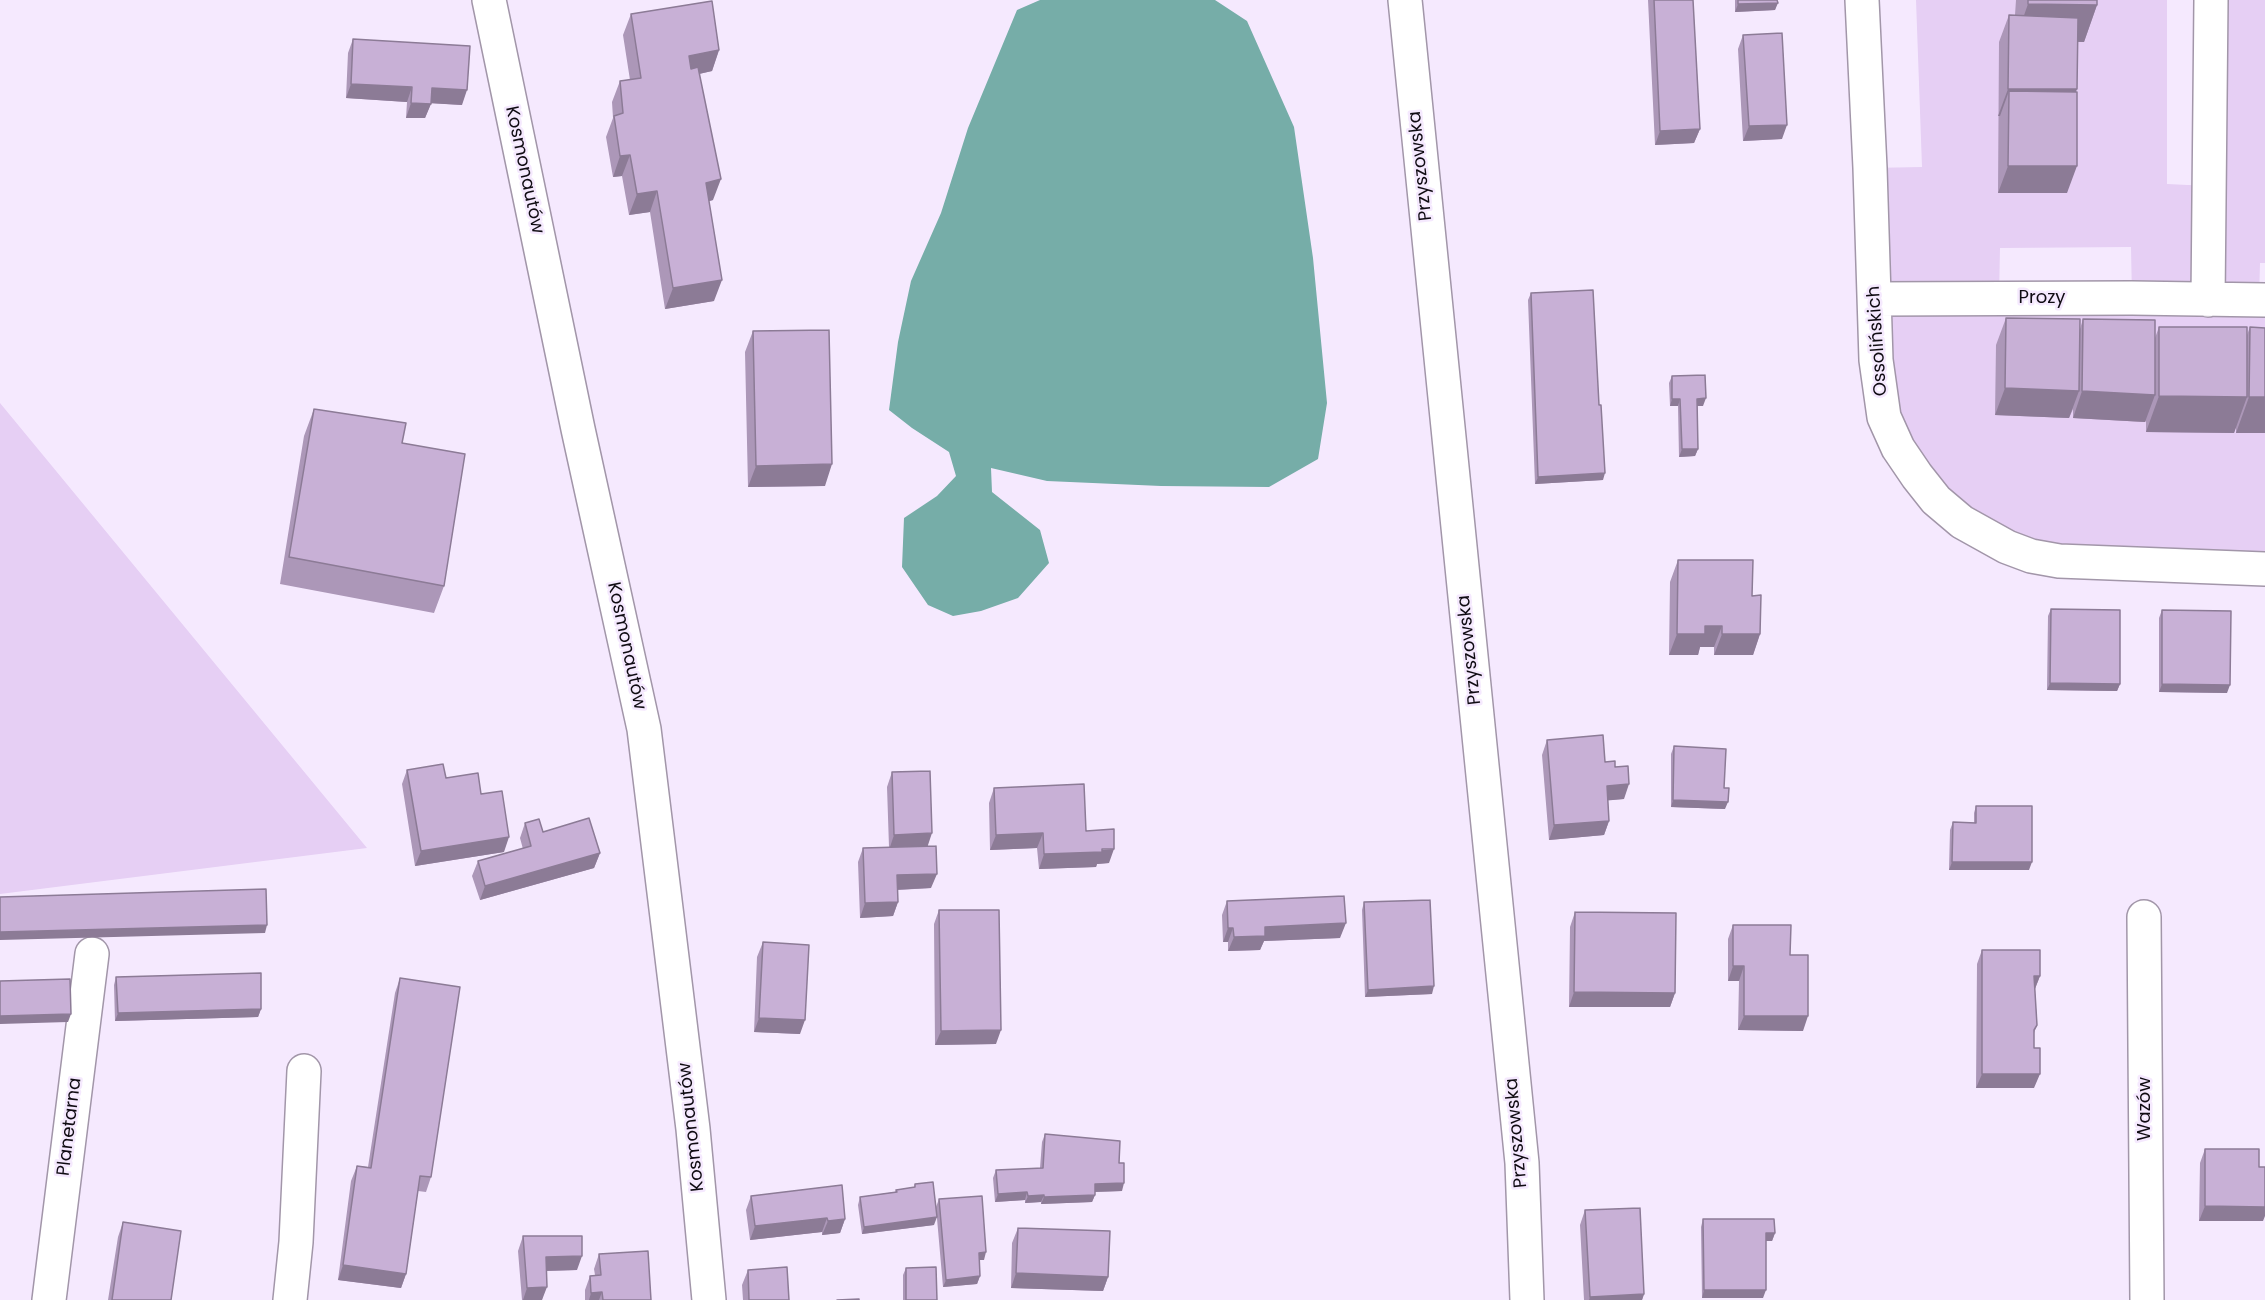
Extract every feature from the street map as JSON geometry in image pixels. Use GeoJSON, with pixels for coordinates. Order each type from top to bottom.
{"type":"FeatureCollection","features":[{"type":"Feature","properties":{"kind":"street","name":"Kosmonautów"},"geometry":{"type":"LineString","coordinates":[[489,0],[578,429],[644,729],[693,1129],[709,1300]]}},
{"type":"Feature","properties":{"kind":"street","name":"Przyszowska"},"geometry":{"type":"LineString","coordinates":[[1405,0],[1520,1151],[1527,1300]]}},
{"type":"Feature","properties":{"kind":"street","name":"Ossolińskich"},"geometry":{"type":"LineString","coordinates":[[1862,0],[1876,360],[1884,417],[1898,448],[1917,476],[1936,500],[1962,522],[2007,547],[2031,556],[2059,561],[2265,569]]}},
{"type":"Feature","properties":{"kind":"street"},"geometry":{"type":"LineString","coordinates":[[2208,300],[2211,0]]}},
{"type":"Feature","properties":{"kind":"street","name":"Prozy"},"geometry":{"type":"LineString","coordinates":[[1875,299],[2265,300]]}},
{"type":"Feature","properties":{"kind":"street","name":"Wazów"},"geometry":{"type":"LineString","coordinates":[[2144,917],[2147,1300]]}},
{"type":"Feature","properties":{"kind":"street","name":"Planetarna"},"geometry":{"type":"LineString","coordinates":[[49,1300],[92,954]]}},
{"type":"Feature","properties":{"kind":"street"},"geometry":{"type":"LineString","coordinates":[[290,1300],[296,1242],[304,1071]]}},
{"type":"Feature","properties":{"kind":"shaded area"},"geometry":{"type":"Polygon","coordinates":[[[1040,0],[1215,0],[1247,21],[1294,127],[1313,258],[1327,403],[1318,459],[1269,487],[1161,486],[1047,481],[991,468],[992,492],[1040,530],[1049,563],[1018,598],[981,611],[953,616],[928,605],[902,567],[904,518],[937,496],[956,476],[949,452],[889,410],[898,342],[911,281],[941,213],[968,128],[1017,10],[1040,0]]]}},
{"type":"Feature","properties":{"kind":"shaded area"},"geometry":{"type":"Polygon","coordinates":[[[1916,0],[2167,0],[2167,184],[2209,186],[2211,0],[2265,0],[2265,263],[2260,263],[2259,300],[2265,301],[2265,569],[2007,547],[1898,448],[1870,168],[1922,167],[1916,0]],[[2131,247],[2000,248],[1999,298],[2132,298],[2131,247]]]}},
{"type":"Feature","properties":{"kind":"shaded area"},"geometry":{"type":"Polygon","coordinates":[[[0,403],[367,848],[0,894],[0,403]]]}},
{"type":"Feature","properties":{"kind":"building"},"geometry":{"type":"Polygon","coordinates":[[[1654,0],[1693,0],[1700,129],[1660,131],[1654,0]]]}},
{"type":"Feature","properties":{"kind":"building"},"geometry":{"type":"Polygon","coordinates":[[[1738,0],[1777,0],[1778,3],[1738,4],[1738,0]]]}},
{"type":"Feature","properties":{"kind":"building"},"geometry":{"type":"Polygon","coordinates":[[[2028,0],[2097,0],[2097,5],[2028,4],[2028,0]]]}},
{"type":"Feature","properties":{"kind":"building"},"geometry":{"type":"Polygon","coordinates":[[[712,1],[719,50],[689,56],[691,69],[698,67],[721,179],[706,183],[722,280],[673,288],[657,191],[637,194],[630,155],[620,156],[614,116],[623,113],[620,81],[641,78],[631,14],[712,1]]]}},
{"type":"Feature","properties":{"kind":"building"},"geometry":{"type":"Polygon","coordinates":[[[2009,15],[2078,18],[2077,89],[2008,89],[2009,15]]]}},
{"type":"Feature","properties":{"kind":"building"},"geometry":{"type":"Polygon","coordinates":[[[1782,33],[1787,125],[1749,126],[1743,35],[1782,33]]]}},
{"type":"Feature","properties":{"kind":"building"},"geometry":{"type":"Polygon","coordinates":[[[353,39],[470,46],[467,90],[432,88],[431,104],[411,103],[412,87],[351,84],[353,39]]]}},
{"type":"Feature","properties":{"kind":"building"},"geometry":{"type":"Polygon","coordinates":[[[2009,91],[2077,92],[2077,166],[2008,166],[2009,91]]]}},
{"type":"Feature","properties":{"kind":"building"},"geometry":{"type":"Polygon","coordinates":[[[1593,290],[1605,473],[1538,477],[1531,293],[1593,290]]]}},
{"type":"Feature","properties":{"kind":"building"},"geometry":{"type":"Polygon","coordinates":[[[2006,318],[2080,319],[2079,391],[2005,388],[2006,318]]]}},
{"type":"Feature","properties":{"kind":"building"},"geometry":{"type":"Polygon","coordinates":[[[2083,319],[2155,320],[2155,395],[2082,391],[2083,319]]]}},
{"type":"Feature","properties":{"kind":"building"},"geometry":{"type":"Polygon","coordinates":[[[2159,327],[2247,327],[2247,397],[2159,396],[2159,327]]]}},
{"type":"Feature","properties":{"kind":"building"},"geometry":{"type":"Polygon","coordinates":[[[2250,327],[2265,328],[2265,397],[2249,397],[2250,327]]]}},
{"type":"Feature","properties":{"kind":"building"},"geometry":{"type":"Polygon","coordinates":[[[829,330],[832,464],[756,466],[753,331],[829,330]]]}},
{"type":"Feature","properties":{"kind":"building"},"geometry":{"type":"Polygon","coordinates":[[[1705,375],[1706,398],[1697,399],[1698,449],[1682,449],[1680,399],[1672,399],[1672,376],[1705,375]]]}},
{"type":"Feature","properties":{"kind":"building"},"geometry":{"type":"Polygon","coordinates":[[[314,409],[406,423],[402,443],[465,454],[444,586],[289,557],[314,409]]]}},
{"type":"Feature","properties":{"kind":"building"},"geometry":{"type":"Polygon","coordinates":[[[1678,560],[1753,560],[1752,596],[1761,595],[1760,634],[1722,634],[1722,626],[1705,626],[1705,634],[1677,634],[1678,560]]]}},
{"type":"Feature","properties":{"kind":"building"},"geometry":{"type":"Polygon","coordinates":[[[2051,609],[2120,610],[2120,684],[2050,683],[2051,609]]]}},
{"type":"Feature","properties":{"kind":"building"},"geometry":{"type":"Polygon","coordinates":[[[2162,610],[2231,611],[2230,685],[2162,684],[2162,610]]]}},
{"type":"Feature","properties":{"kind":"building"},"geometry":{"type":"Polygon","coordinates":[[[1603,735],[1605,762],[1615,761],[1615,767],[1628,766],[1629,784],[1607,786],[1609,821],[1554,825],[1547,740],[1603,735]]]}},
{"type":"Feature","properties":{"kind":"building"},"geometry":{"type":"Polygon","coordinates":[[[1674,746],[1726,749],[1724,788],[1729,788],[1728,802],[1673,800],[1674,746]]]}},
{"type":"Feature","properties":{"kind":"building"},"geometry":{"type":"Polygon","coordinates":[[[443,764],[446,778],[478,773],[481,794],[502,791],[509,837],[421,851],[407,770],[443,764]]]}},
{"type":"Feature","properties":{"kind":"building"},"geometry":{"type":"Polygon","coordinates":[[[930,771],[932,833],[894,835],[892,772],[930,771]]]}},
{"type":"Feature","properties":{"kind":"building"},"geometry":{"type":"Polygon","coordinates":[[[1084,784],[1086,831],[1114,829],[1114,849],[1102,849],[1102,852],[1044,854],[1043,833],[996,835],[994,788],[1084,784]]]}},
{"type":"Feature","properties":{"kind":"building"},"geometry":{"type":"Polygon","coordinates":[[[1976,806],[2032,806],[2032,862],[1952,862],[1953,822],[1976,823],[1976,806]]]}},
{"type":"Feature","properties":{"kind":"building"},"geometry":{"type":"Polygon","coordinates":[[[589,818],[600,853],[485,886],[478,861],[531,846],[525,823],[539,819],[543,832],[589,818]]]}},
{"type":"Feature","properties":{"kind":"building"},"geometry":{"type":"Polygon","coordinates":[[[936,846],[937,874],[897,875],[898,902],[865,903],[863,848],[936,846]]]}},
{"type":"Feature","properties":{"kind":"building"},"geometry":{"type":"Polygon","coordinates":[[[266,889],[267,925],[0,932],[0,897],[266,889]]]}},
{"type":"Feature","properties":{"kind":"building"},"geometry":{"type":"Polygon","coordinates":[[[1344,896],[1346,923],[1265,927],[1265,936],[1234,937],[1233,928],[1228,928],[1227,901],[1344,896]]]}},
{"type":"Feature","properties":{"kind":"building"},"geometry":{"type":"Polygon","coordinates":[[[1430,900],[1434,986],[1368,990],[1364,902],[1430,900]]]}},
{"type":"Feature","properties":{"kind":"building"},"geometry":{"type":"Polygon","coordinates":[[[939,910],[999,910],[1001,1030],[941,1031],[939,910]]]}},
{"type":"Feature","properties":{"kind":"building"},"geometry":{"type":"Polygon","coordinates":[[[1575,912],[1676,913],[1675,993],[1574,992],[1575,912]]]}},
{"type":"Feature","properties":{"kind":"building"},"geometry":{"type":"Polygon","coordinates":[[[1733,925],[1791,925],[1790,955],[1808,955],[1808,1016],[1744,1016],[1744,966],[1733,966],[1733,925]]]}},
{"type":"Feature","properties":{"kind":"building"},"geometry":{"type":"Polygon","coordinates":[[[763,942],[809,945],[805,1020],[759,1018],[763,942]]]}},
{"type":"Feature","properties":{"kind":"building"},"geometry":{"type":"Polygon","coordinates":[[[1982,950],[2040,950],[2040,976],[2034,976],[2037,1025],[2034,1030],[2034,1048],[2040,1048],[2040,1074],[1982,1074],[1982,950]]]}},
{"type":"Feature","properties":{"kind":"building"},"geometry":{"type":"Polygon","coordinates":[[[261,973],[261,1009],[118,1013],[116,977],[261,973]]]}},
{"type":"Feature","properties":{"kind":"building"},"geometry":{"type":"Polygon","coordinates":[[[400,978],[460,987],[431,1177],[420,1176],[406,1274],[343,1265],[357,1166],[371,1168],[400,978]]]}},
{"type":"Feature","properties":{"kind":"building"},"geometry":{"type":"Polygon","coordinates":[[[70,979],[71,1014],[0,1016],[0,981],[70,979]]]}},
{"type":"Feature","properties":{"kind":"building"},"geometry":{"type":"Polygon","coordinates":[[[1045,1134],[1120,1141],[1119,1163],[1124,1163],[1124,1183],[1095,1184],[1095,1195],[1044,1197],[1044,1195],[1028,1196],[1027,1192],[998,1194],[996,1170],[1043,1168],[1045,1134]]]}},
{"type":"Feature","properties":{"kind":"building"},"geometry":{"type":"Polygon","coordinates":[[[2205,1149],[2259,1149],[2259,1167],[2265,1167],[2265,1207],[2205,1206],[2205,1149]]]}},
{"type":"Feature","properties":{"kind":"building"},"geometry":{"type":"Polygon","coordinates":[[[933,1182],[937,1217],[864,1227],[860,1197],[897,1192],[896,1190],[915,1187],[915,1184],[933,1182]]]}},
{"type":"Feature","properties":{"kind":"building"},"geometry":{"type":"Polygon","coordinates":[[[842,1185],[845,1219],[828,1221],[827,1218],[755,1226],[751,1196],[842,1185]]]}},
{"type":"Feature","properties":{"kind":"building"},"geometry":{"type":"Polygon","coordinates":[[[982,1196],[986,1252],[979,1253],[980,1276],[946,1280],[939,1199],[982,1196]]]}},
{"type":"Feature","properties":{"kind":"building"},"geometry":{"type":"Polygon","coordinates":[[[1640,1208],[1644,1294],[1590,1297],[1585,1210],[1640,1208]]]}},
{"type":"Feature","properties":{"kind":"building"},"geometry":{"type":"Polygon","coordinates":[[[1703,1219],[1774,1219],[1775,1233],[1766,1233],[1766,1290],[1704,1290],[1703,1219]]]}},
{"type":"Feature","properties":{"kind":"building"},"geometry":{"type":"Polygon","coordinates":[[[123,1222],[181,1231],[171,1300],[112,1300],[123,1222]]]}},
{"type":"Feature","properties":{"kind":"building"},"geometry":{"type":"Polygon","coordinates":[[[1018,1228],[1110,1231],[1108,1277],[1016,1273],[1018,1228]]]}},
{"type":"Feature","properties":{"kind":"building"},"geometry":{"type":"Polygon","coordinates":[[[523,1236],[582,1236],[582,1256],[546,1257],[547,1287],[527,1288],[523,1236]]]}},
{"type":"Feature","properties":{"kind":"building"},"geometry":{"type":"Polygon","coordinates":[[[648,1251],[651,1300],[603,1300],[602,1292],[591,1293],[590,1276],[601,1275],[599,1254],[648,1251]]]}},
{"type":"Feature","properties":{"kind":"building"},"geometry":{"type":"Polygon","coordinates":[[[787,1267],[789,1300],[749,1300],[748,1270],[787,1267]]]}},
{"type":"Feature","properties":{"kind":"building"},"geometry":{"type":"Polygon","coordinates":[[[936,1267],[937,1300],[906,1300],[906,1268],[936,1267]]]}}]}
